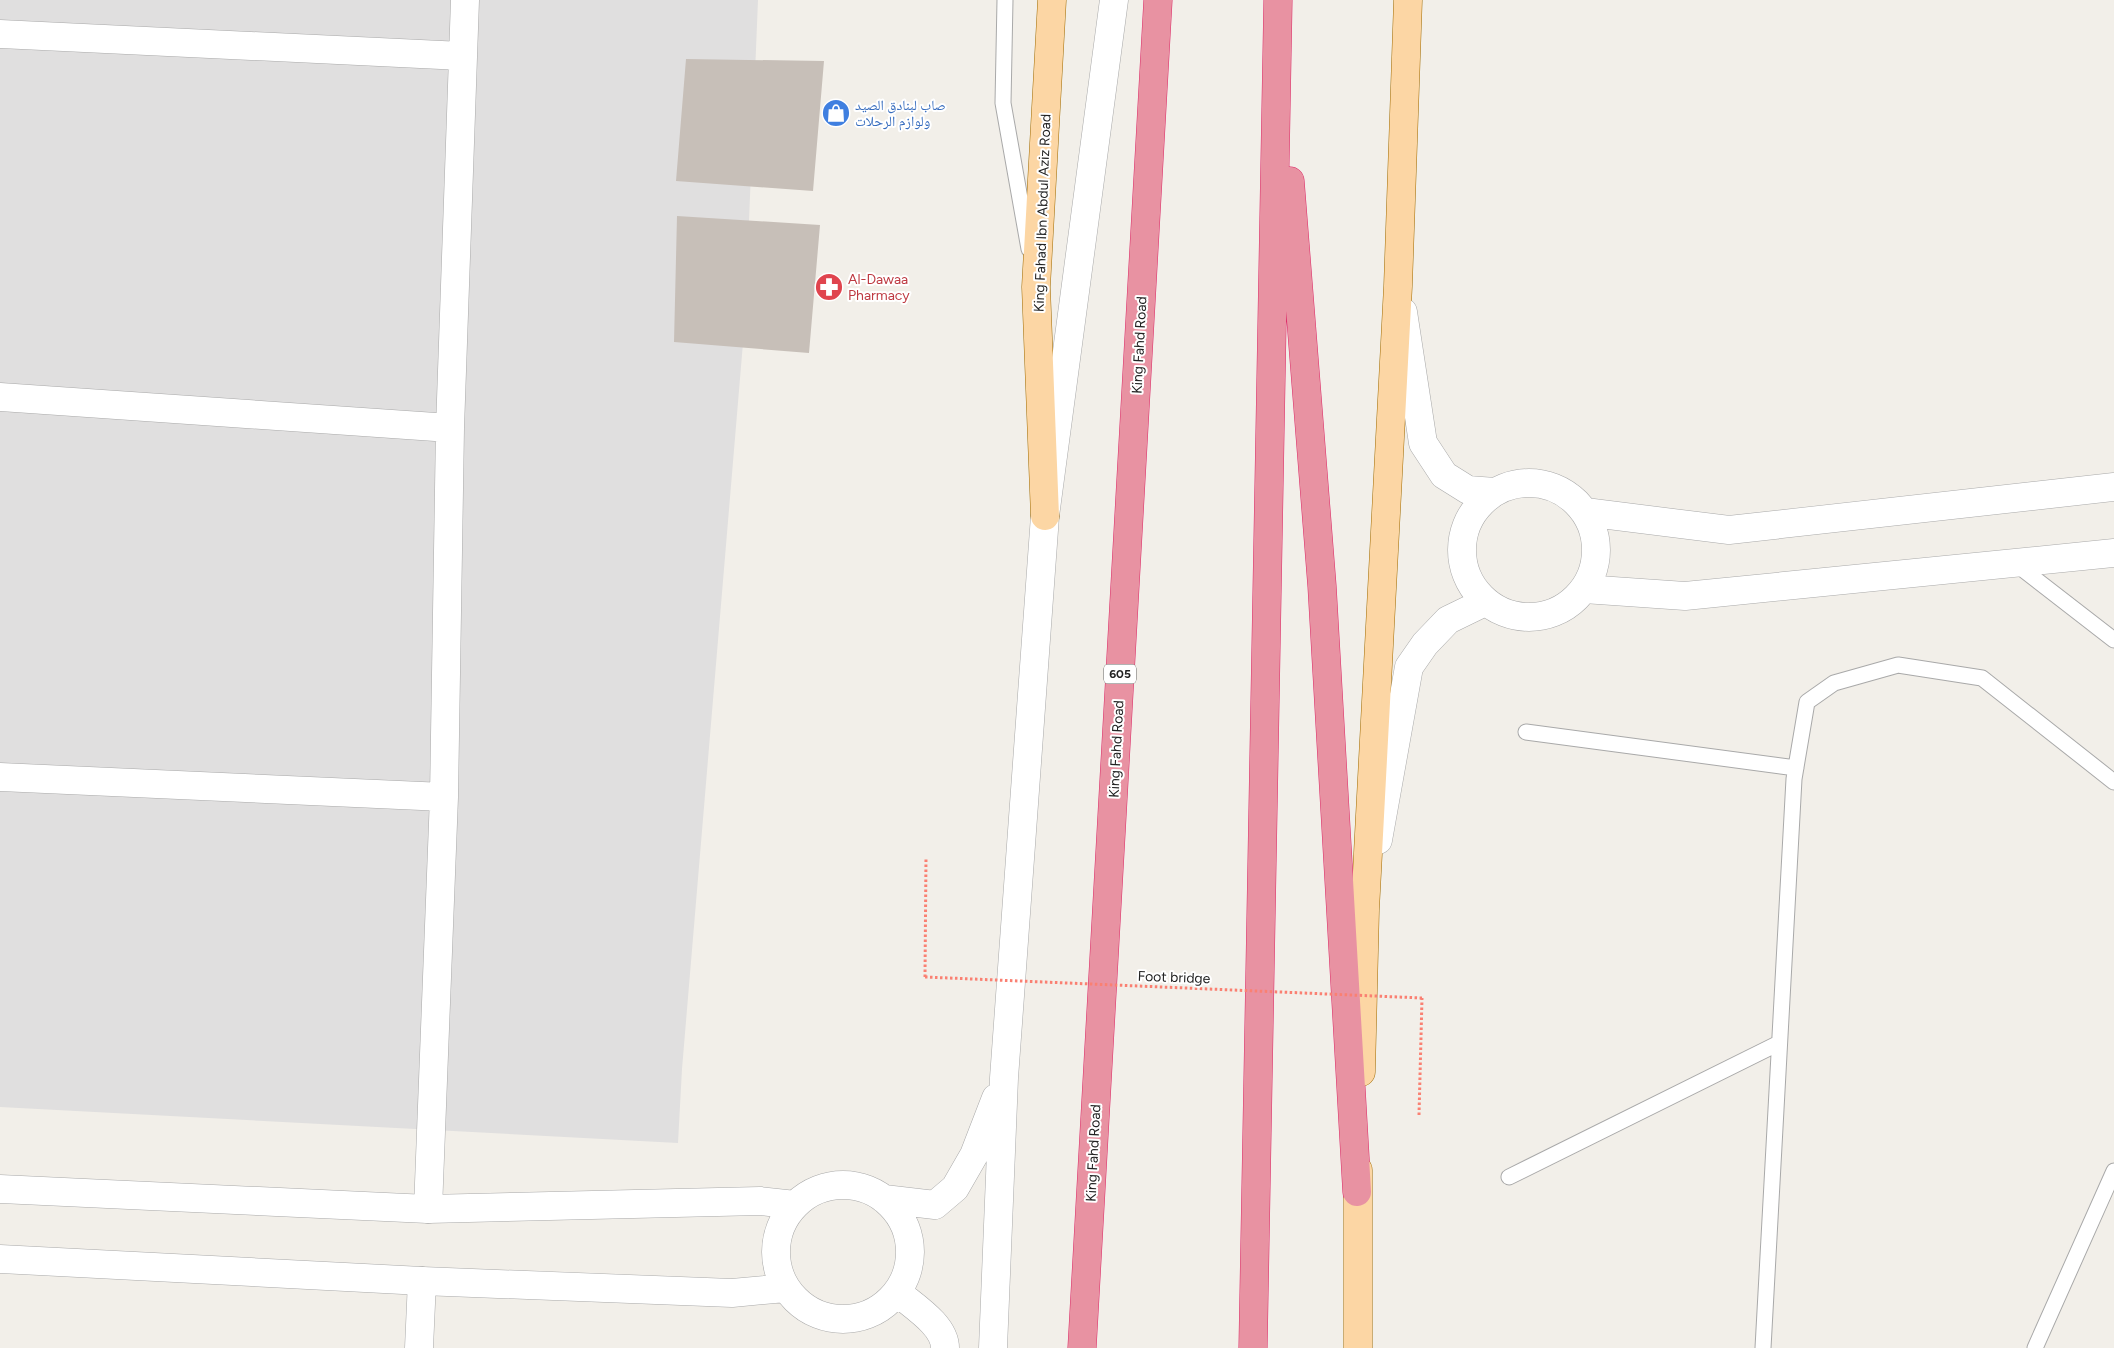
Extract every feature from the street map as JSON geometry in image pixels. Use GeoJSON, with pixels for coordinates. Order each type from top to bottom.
{"type":"FeatureCollection","features":[{"type":"Feature","properties":{"kind":"highway","name":"King Fahd Road"},"geometry":{"type":"LineString","coordinates":[[1082,1348],[1158,0]]}},
{"type":"Feature","properties":{"kind":"highway"},"geometry":{"type":"LineString","coordinates":[[1278,11],[1322,586],[1357,1192]]}},
{"type":"Feature","properties":{"kind":"highway"},"geometry":{"type":"LineString","coordinates":[[1253,1348],[1278,11]]}},
{"type":"Feature","properties":{"kind":"main road","name":"King Fahad Ibn Abdul Aziz Road"},"geometry":{"type":"LineString","coordinates":[[1045,516],[1036,287],[1052,0]]}},
{"type":"Feature","properties":{"kind":"main road"},"geometry":{"type":"LineString","coordinates":[[1358,1348],[1357,1192],[1365,910],[1398,286],[1408,0]]}},
{"type":"Feature","properties":{"kind":"street"},"geometry":{"type":"LineString","coordinates":[[428,1209],[444,796],[450,428],[465,0]]}},
{"type":"Feature","properties":{"kind":"street"},"geometry":{"type":"LineString","coordinates":[[993,1346],[1004,1078],[1045,516],[1114,0]]}},
{"type":"Feature","properties":{"kind":"street"},"geometry":{"type":"LineString","coordinates":[[0,34],[462,56]]}},
{"type":"Feature","properties":{"kind":"street"},"geometry":{"type":"LineString","coordinates":[[1398,286],[1423,443],[1444,475],[1468,490],[1495,492]]}},
{"type":"Feature","properties":{"kind":"street"},"geometry":{"type":"LineString","coordinates":[[0,397],[450,428]]}},
{"type":"Feature","properties":{"kind":"street"},"geometry":{"type":"LineString","coordinates":[[1518,484],[1542,484],[1570,496],[1585,512],[1594,530],[1597,551],[1593,571],[1584,590],[1568,605],[1548,615],[1526,618],[1505,613],[1486,602],[1472,585],[1463,565],[1462,542],[1468,521],[1481,502],[1495,492],[1518,484]]}},
{"type":"Feature","properties":{"kind":"street"},"geometry":{"type":"LineString","coordinates":[[1585,512],[1729,530],[2114,487]]}},
{"type":"Feature","properties":{"kind":"street"},"geometry":{"type":"LineString","coordinates":[[1584,590],[1685,596],[2015,563],[2108,559]]}},
{"type":"Feature","properties":{"kind":"street"},"geometry":{"type":"LineString","coordinates":[[1365,910],[1409,667],[1425,644],[1448,620],[1486,602]]}},
{"type":"Feature","properties":{"kind":"street"},"geometry":{"type":"LineString","coordinates":[[0,777],[444,796]]}},
{"type":"Feature","properties":{"kind":"street"},"geometry":{"type":"LineString","coordinates":[[884,1199],[935,1205],[955,1188],[974,1156],[1004,1078]]}},
{"type":"Feature","properties":{"kind":"street"},"geometry":{"type":"LineString","coordinates":[[840,1184],[871,1190],[884,1199],[899,1214],[908,1232],[910,1253],[907,1273],[897,1292],[882,1308],[862,1317],[840,1320],[818,1315],[799,1304],[786,1288],[777,1267],[776,1244],[783,1223],[796,1205],[809,1194],[824,1187],[840,1184]]}},
{"type":"Feature","properties":{"kind":"street"},"geometry":{"type":"LineString","coordinates":[[0,1189],[428,1209],[760,1201],[796,1205]]}},
{"type":"Feature","properties":{"kind":"street"},"geometry":{"type":"LineString","coordinates":[[0,1259],[422,1281],[732,1293],[786,1288]]}},
{"type":"Feature","properties":{"kind":"street"},"geometry":{"type":"LineString","coordinates":[[419,1348],[422,1281]]}},
{"type":"Feature","properties":{"kind":"street"},"geometry":{"type":"LineString","coordinates":[[897,1292],[933,1322],[945,1340],[945,1348]]}},
{"type":"Feature","properties":{"kind":"lane"},"geometry":{"type":"LineString","coordinates":[[1005,0],[1002,103],[1036,287]]}},
{"type":"Feature","properties":{"kind":"lane"},"geometry":{"type":"LineString","coordinates":[[2015,563],[2114,640]]}},
{"type":"Feature","properties":{"kind":"lane"},"geometry":{"type":"LineString","coordinates":[[1763,1348],[1794,779],[1807,702],[1834,683],[1898,665],[1982,678],[2114,782]]}},
{"type":"Feature","properties":{"kind":"lane"},"geometry":{"type":"LineString","coordinates":[[1526,732],[1796,768]]}},
{"type":"Feature","properties":{"kind":"lane"},"geometry":{"type":"LineString","coordinates":[[1509,1177],[1779,1043]]}},
{"type":"Feature","properties":{"kind":"lane"},"geometry":{"type":"LineString","coordinates":[[2036,1348],[2114,1172]]}},
{"type":"Feature","properties":{"kind":"path","name":"Foot bridge"},"geometry":{"type":"LineString","coordinates":[[926,857],[924,978],[1422,998],[1419,1115]]}},
{"type":"Feature","properties":{"kind":"shaded area"},"geometry":{"type":"Polygon","coordinates":[[[0,0],[758,0],[745,319],[682,1069],[678,1143],[0,1107],[0,0]]]}},
{"type":"Feature","properties":{"kind":"building"},"geometry":{"type":"Polygon","coordinates":[[[686,59],[824,61],[813,191],[676,181],[686,59]]]}},
{"type":"Feature","properties":{"kind":"building"},"geometry":{"type":"Polygon","coordinates":[[[677,216],[820,225],[809,353],[674,342],[677,216]]]}},
{"type":"Feature","properties":{"kind":"place","name":"صاب لبنادق الصيد ولوازم الرحلات"},"geometry":{"type":"Point","coordinates":[836,113]}},
{"type":"Feature","properties":{"kind":"place","name":"Al-Dawaa Pharmacy"},"geometry":{"type":"Point","coordinates":[829,287]}}]}
